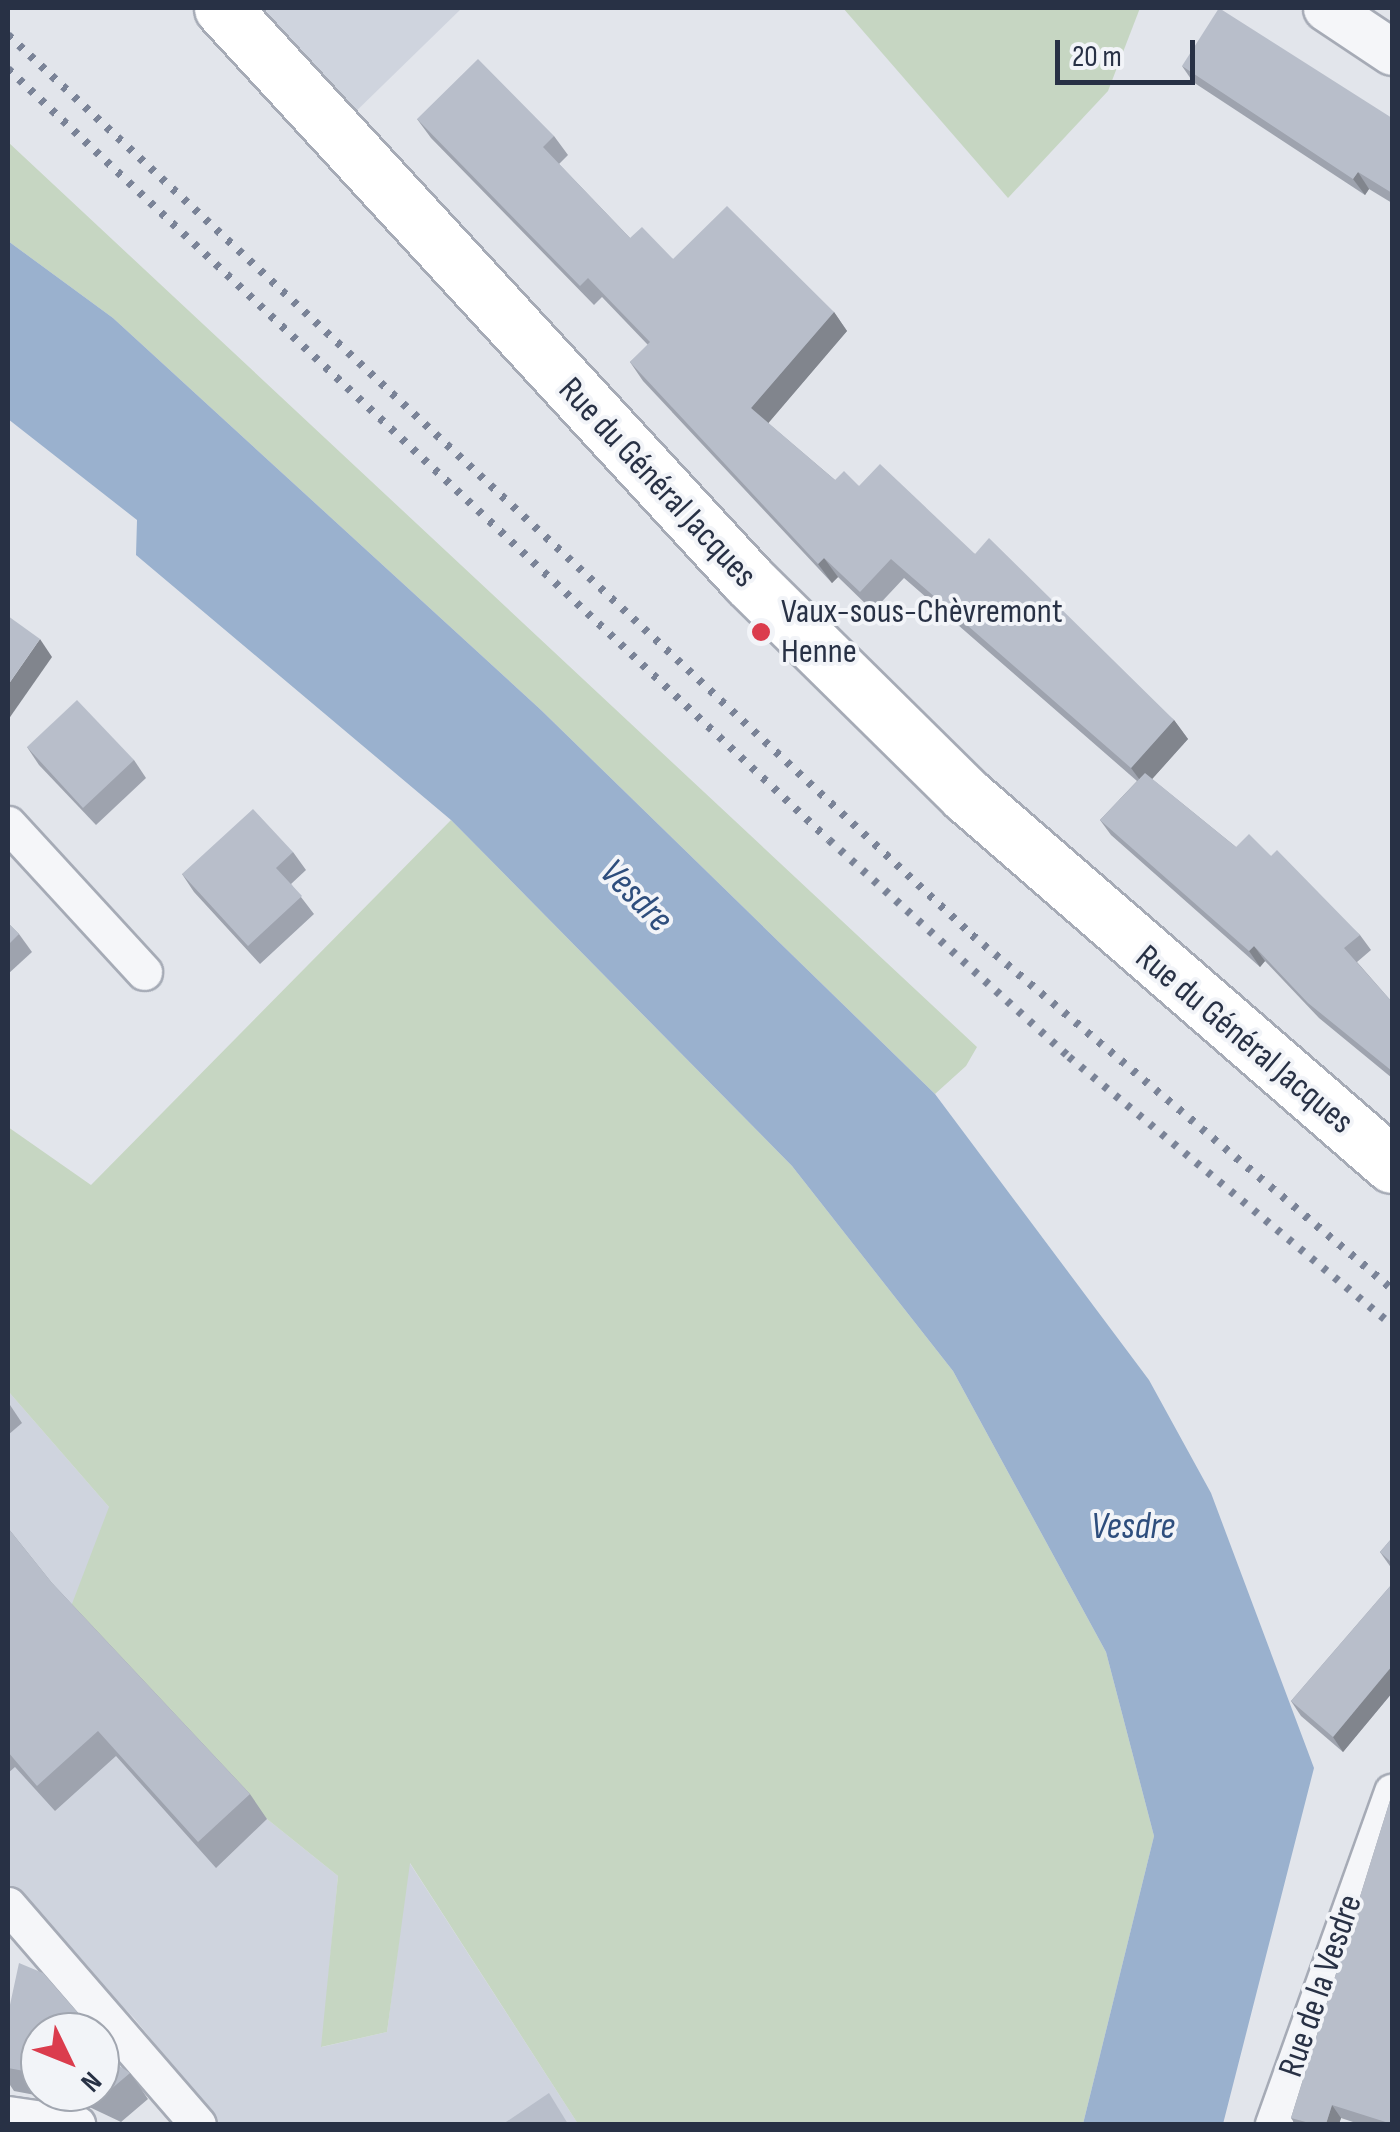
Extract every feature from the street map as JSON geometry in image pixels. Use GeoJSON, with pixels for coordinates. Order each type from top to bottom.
{"type":"FeatureCollection","features":[{"type":"Feature","properties":{"kind":"main road","name":"Rue du Général Jacques"},"geometry":{"type":"LineString","coordinates":[[222,8],[749,581],[966,794],[1392,1165]]}},
{"type":"Feature","properties":{"kind":"street"},"geometry":{"type":"LineString","coordinates":[[1326,8],[1392,52]]}},
{"type":"Feature","properties":{"kind":"street"},"geometry":{"type":"LineString","coordinates":[[8,824],[144,972]]}},
{"type":"Feature","properties":{"kind":"street","name":"Rue de la Vesdre"},"geometry":{"type":"LineString","coordinates":[[1272,2124],[1392,1792]]}},
{"type":"Feature","properties":{"kind":"street"},"geometry":{"type":"LineString","coordinates":[[12,1914],[198,2124]]}},
{"type":"Feature","properties":{"kind":"street"},"geometry":{"type":"LineString","coordinates":[[8,2114],[77,2124]]}},
{"type":"Feature","properties":{"kind":"shaded area"},"geometry":{"type":"Polygon","coordinates":[[[254,8],[462,8],[345,122],[254,8]]]}},
{"type":"Feature","properties":{"kind":"shaded area"},"geometry":{"type":"Polygon","coordinates":[[[8,1391],[109,1507],[267,1819],[338,1876],[322,2047],[387,2032],[409,1862],[578,2124],[220,2124],[134,2018],[8,1895],[8,1391]]]}},
{"type":"Feature","properties":{"kind":"green space"},"geometry":{"type":"Polygon","coordinates":[[[843,8],[1140,8],[1108,91],[1008,198],[843,8]]]}},
{"type":"Feature","properties":{"kind":"green space"},"geometry":{"type":"Polygon","coordinates":[[[8,142],[977,1047],[966,1066],[935,1094],[541,710],[113,318],[8,241],[8,142]]]}},
{"type":"Feature","properties":{"kind":"green space"},"geometry":{"type":"Polygon","coordinates":[[[451,820],[792,1166],[953,1371],[1106,1652],[1154,1836],[1083,2124],[578,2124],[410,1863],[387,2032],[321,2047],[338,1876],[267,1819],[70,1609],[109,1507],[8,1391],[8,1127],[91,1185],[451,820]]]}},
{"type":"Feature","properties":{"kind":"water","name":"Vesdre"},"geometry":{"type":"Polygon","coordinates":[[[8,241],[113,318],[541,710],[935,1094],[1149,1380],[1211,1493],[1314,1768],[1223,2124],[1083,2124],[1154,1836],[1106,1652],[953,1371],[792,1166],[451,820],[136,555],[137,520],[8,419],[8,241]]]}},
{"type":"Feature","properties":{"kind":"building"},"geometry":{"type":"Polygon","coordinates":[[[1219,8],[1392,118],[1392,193],[1358,172],[1353,179],[1182,66],[1219,8]]]}},
{"type":"Feature","properties":{"kind":"building"},"geometry":{"type":"Polygon","coordinates":[[[478,59],[554,136],[543,147],[630,238],[642,227],[673,259],[727,206],[834,312],[751,408],[835,480],[844,471],[859,486],[880,464],[975,554],[989,538],[1174,720],[1131,768],[891,559],[860,592],[824,558],[818,564],[630,362],[650,342],[588,278],[580,286],[417,119],[478,59]]]}},
{"type":"Feature","properties":{"kind":"building"},"geometry":{"type":"Polygon","coordinates":[[[8,616],[40,639],[8,685],[8,616]]]}},
{"type":"Feature","properties":{"kind":"building"},"geometry":{"type":"Polygon","coordinates":[[[77,700],[134,760],[83,808],[27,747],[77,700]]]}},
{"type":"Feature","properties":{"kind":"building"},"geometry":{"type":"Polygon","coordinates":[[[1145,773],[1236,847],[1249,834],[1271,856],[1277,850],[1360,935],[1344,948],[1392,1002],[1392,1071],[1308,1003],[1254,946],[1249,951],[1100,820],[1145,773]]]}},
{"type":"Feature","properties":{"kind":"building"},"geometry":{"type":"Polygon","coordinates":[[[253,809],[293,852],[276,868],[302,896],[248,946],[182,874],[253,809]]]}},
{"type":"Feature","properties":{"kind":"building"},"geometry":{"type":"Polygon","coordinates":[[[8,923],[19,934],[8,945],[8,923]]]}},
{"type":"Feature","properties":{"kind":"building"},"geometry":{"type":"Polygon","coordinates":[[[8,1528],[52,1583],[250,1794],[198,1842],[98,1731],[37,1786],[8,1752],[8,1528]]]}},
{"type":"Feature","properties":{"kind":"building"},"geometry":{"type":"Polygon","coordinates":[[[1392,1538],[1392,1563],[1380,1552],[1392,1538]]]}},
{"type":"Feature","properties":{"kind":"building"},"geometry":{"type":"Polygon","coordinates":[[[1392,1584],[1392,1666],[1333,1737],[1291,1701],[1392,1584]]]}},
{"type":"Feature","properties":{"kind":"building"},"geometry":{"type":"Polygon","coordinates":[[[1392,1794],[1392,2124],[1332,2105],[1326,2124],[1291,2118],[1392,1794]]]}},
{"type":"Feature","properties":{"kind":"building"},"geometry":{"type":"Polygon","coordinates":[[[19,1963],[43,1973],[77,2012],[20,2012],[20,2070],[8,2068],[8,2014],[19,1963]]]}},
{"type":"Feature","properties":{"kind":"building"},"geometry":{"type":"Polygon","coordinates":[[[120,2066],[130,2073],[120,2082],[120,2066]]]}},
{"type":"Feature","properties":{"kind":"building"},"geometry":{"type":"Polygon","coordinates":[[[549,2093],[568,2124],[503,2124],[549,2093]]]}},
{"type":"Feature","properties":{"kind":"railway"},"geometry":{"type":"LineString","coordinates":[[8,35],[972,935],[1392,1289]]}},
{"type":"Feature","properties":{"kind":"railway"},"geometry":{"type":"LineString","coordinates":[[8,69],[829,840],[1069,1057],[1392,1325]]}},
{"type":"Feature","properties":{"kind":"place","name":"Vaux-sous-Chèvremont Henne"},"geometry":{"type":"Point","coordinates":[761,632]}}]}
